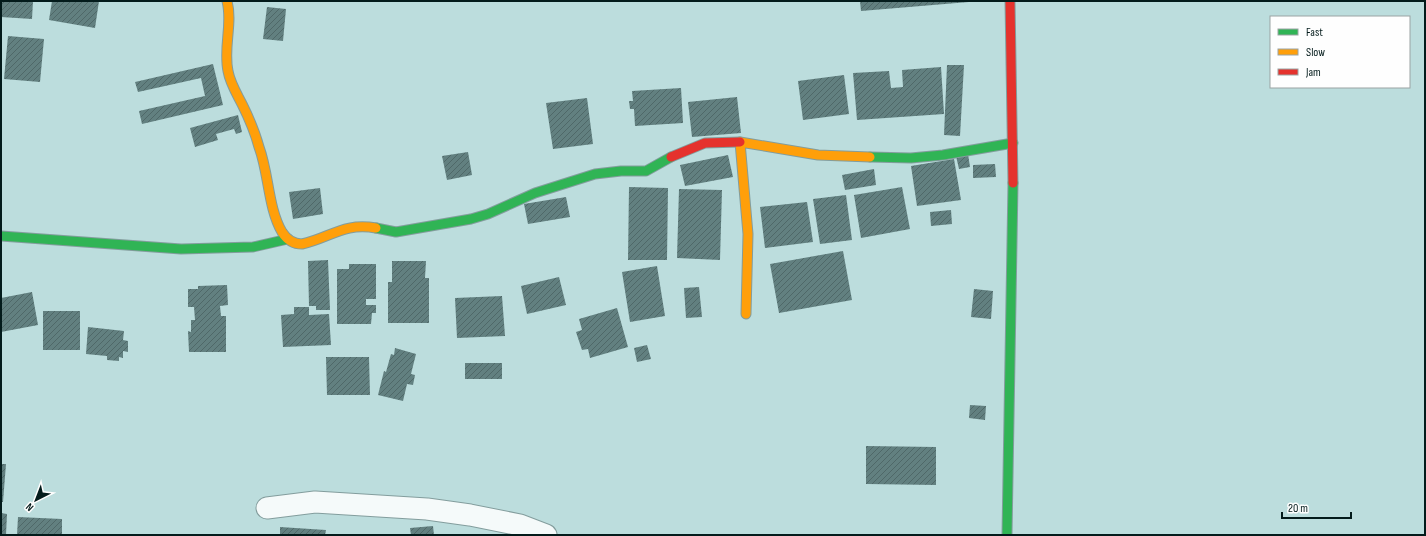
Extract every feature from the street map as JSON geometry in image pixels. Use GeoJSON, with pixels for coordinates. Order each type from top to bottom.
{"type":"FeatureCollection","features":[{"type":"Feature","properties":{"kind":"street"},"geometry":{"type":"LineString","coordinates":[[227,1],[230,9],[226,59],[228,73],[244,107],[262,153],[277,220],[282,232],[288,239],[296,244],[306,243],[350,227],[363,226],[396,232],[471,219],[488,214],[535,192],[595,174],[621,171],[646,171],[668,158],[705,143],[740,142],[818,155],[911,158],[1013,143]]}},
{"type":"Feature","properties":{"kind":"street"},"geometry":{"type":"LineString","coordinates":[[1007,535],[1013,143],[1010,1]]}},
{"type":"Feature","properties":{"kind":"street"},"geometry":{"type":"LineString","coordinates":[[740,142],[748,234],[746,314]]}},
{"type":"Feature","properties":{"kind":"street"},"geometry":{"type":"LineString","coordinates":[[1,236],[82,240],[181,249],[253,246],[288,239]]}},
{"type":"Feature","properties":{"kind":"street"},"geometry":{"type":"LineString","coordinates":[[266,508],[316,502],[428,508],[514,523],[546,535]]}},
{"type":"Feature","properties":{"kind":"building"},"geometry":{"type":"Polygon","coordinates":[[[1,1],[33,1],[32,19],[1,17],[1,1]]]}},
{"type":"Feature","properties":{"kind":"building"},"geometry":{"type":"Polygon","coordinates":[[[52,1],[99,1],[95,28],[49,20],[52,1]]]}},
{"type":"Feature","properties":{"kind":"building"},"geometry":{"type":"Polygon","coordinates":[[[860,1],[969,1],[969,2],[861,11],[860,1]]]}},
{"type":"Feature","properties":{"kind":"building"},"geometry":{"type":"Polygon","coordinates":[[[267,7],[286,9],[283,41],[263,39],[267,7]]]}},
{"type":"Feature","properties":{"kind":"building"},"geometry":{"type":"Polygon","coordinates":[[[8,36],[44,39],[40,82],[4,79],[8,36]]]}},
{"type":"Feature","properties":{"kind":"building"},"geometry":{"type":"Polygon","coordinates":[[[213,64],[223,105],[142,124],[139,111],[205,96],[201,78],[138,92],[135,82],[213,64]]]}},
{"type":"Feature","properties":{"kind":"building"},"geometry":{"type":"Polygon","coordinates":[[[947,65],[964,65],[960,136],[944,135],[947,65]]]}},
{"type":"Feature","properties":{"kind":"building"},"geometry":{"type":"Polygon","coordinates":[[[941,67],[944,114],[857,120],[853,73],[889,71],[891,88],[903,87],[902,70],[941,67]]]}},
{"type":"Feature","properties":{"kind":"building"},"geometry":{"type":"Polygon","coordinates":[[[844,75],[849,114],[803,120],[798,81],[844,75]]]}},
{"type":"Feature","properties":{"kind":"building"},"geometry":{"type":"Polygon","coordinates":[[[681,88],[683,123],[635,126],[634,109],[630,109],[629,101],[633,101],[632,91],[681,88]]]}},
{"type":"Feature","properties":{"kind":"building"},"geometry":{"type":"Polygon","coordinates":[[[737,97],[741,133],[692,137],[688,102],[737,97]]]}},
{"type":"Feature","properties":{"kind":"building"},"geometry":{"type":"Polygon","coordinates":[[[587,98],[593,144],[553,149],[546,103],[587,98]]]}},
{"type":"Feature","properties":{"kind":"building"},"geometry":{"type":"Polygon","coordinates":[[[238,115],[242,132],[236,134],[234,129],[216,134],[218,140],[195,147],[190,128],[238,115]]]}},
{"type":"Feature","properties":{"kind":"building"},"geometry":{"type":"Polygon","coordinates":[[[468,152],[472,175],[447,180],[442,156],[468,152]]]}},
{"type":"Feature","properties":{"kind":"building"},"geometry":{"type":"Polygon","coordinates":[[[968,154],[970,167],[959,169],[956,156],[968,154]]]}},
{"type":"Feature","properties":{"kind":"building"},"geometry":{"type":"Polygon","coordinates":[[[728,155],[733,177],[685,186],[680,165],[728,155]]]}},
{"type":"Feature","properties":{"kind":"building"},"geometry":{"type":"Polygon","coordinates":[[[954,159],[961,200],[917,206],[911,166],[954,159]]]}},
{"type":"Feature","properties":{"kind":"building"},"geometry":{"type":"Polygon","coordinates":[[[995,164],[996,177],[973,178],[973,165],[995,164]]]}},
{"type":"Feature","properties":{"kind":"building"},"geometry":{"type":"Polygon","coordinates":[[[874,169],[876,185],[845,190],[842,175],[874,169]]]}},
{"type":"Feature","properties":{"kind":"building"},"geometry":{"type":"Polygon","coordinates":[[[629,187],[668,188],[667,260],[628,260],[629,187]]]}},
{"type":"Feature","properties":{"kind":"building"},"geometry":{"type":"Polygon","coordinates":[[[902,187],[910,229],[861,238],[854,195],[902,187]]]}},
{"type":"Feature","properties":{"kind":"building"},"geometry":{"type":"Polygon","coordinates":[[[320,188],[323,214],[293,219],[289,192],[320,188]]]}},
{"type":"Feature","properties":{"kind":"building"},"geometry":{"type":"Polygon","coordinates":[[[679,189],[722,190],[720,260],[677,258],[679,189]]]}},
{"type":"Feature","properties":{"kind":"building"},"geometry":{"type":"Polygon","coordinates":[[[846,195],[852,240],[820,244],[813,199],[846,195]]]}},
{"type":"Feature","properties":{"kind":"building"},"geometry":{"type":"Polygon","coordinates":[[[566,197],[570,217],[528,224],[524,204],[566,197]]]}},
{"type":"Feature","properties":{"kind":"building"},"geometry":{"type":"Polygon","coordinates":[[[807,202],[813,242],[765,248],[760,207],[807,202]]]}},
{"type":"Feature","properties":{"kind":"building"},"geometry":{"type":"Polygon","coordinates":[[[951,210],[952,224],[931,226],[930,212],[951,210]]]}},
{"type":"Feature","properties":{"kind":"building"},"geometry":{"type":"Polygon","coordinates":[[[843,251],[852,300],[779,313],[770,264],[843,251]]]}},
{"type":"Feature","properties":{"kind":"building"},"geometry":{"type":"Polygon","coordinates":[[[328,260],[330,310],[316,310],[316,306],[309,306],[308,261],[328,260]]]}},
{"type":"Feature","properties":{"kind":"building"},"geometry":{"type":"Polygon","coordinates":[[[392,261],[426,261],[425,278],[429,278],[429,323],[388,323],[388,282],[392,282],[392,261]]]}},
{"type":"Feature","properties":{"kind":"building"},"geometry":{"type":"Polygon","coordinates":[[[349,264],[376,264],[376,299],[366,299],[366,305],[376,305],[376,313],[372,313],[371,324],[337,324],[337,269],[349,269],[349,264]]]}},
{"type":"Feature","properties":{"kind":"building"},"geometry":{"type":"Polygon","coordinates":[[[657,266],[665,316],[630,322],[622,272],[657,266]]]}},
{"type":"Feature","properties":{"kind":"building"},"geometry":{"type":"Polygon","coordinates":[[[559,277],[566,305],[527,314],[521,286],[559,277]]]}},
{"type":"Feature","properties":{"kind":"building"},"geometry":{"type":"Polygon","coordinates":[[[227,285],[228,305],[220,306],[221,316],[226,316],[226,352],[189,352],[188,331],[191,332],[191,320],[195,320],[194,307],[188,307],[188,289],[198,289],[198,286],[227,285]]]}},
{"type":"Feature","properties":{"kind":"building"},"geometry":{"type":"Polygon","coordinates":[[[699,287],[702,317],[686,318],[684,288],[699,287]]]}},
{"type":"Feature","properties":{"kind":"building"},"geometry":{"type":"Polygon","coordinates":[[[974,289],[993,291],[991,319],[971,317],[974,289]]]}},
{"type":"Feature","properties":{"kind":"building"},"geometry":{"type":"Polygon","coordinates":[[[32,292],[38,325],[1,332],[1,298],[32,292]]]}},
{"type":"Feature","properties":{"kind":"building"},"geometry":{"type":"Polygon","coordinates":[[[502,296],[505,336],[457,338],[455,298],[502,296]]]}},
{"type":"Feature","properties":{"kind":"building"},"geometry":{"type":"Polygon","coordinates":[[[294,307],[309,307],[309,315],[329,314],[331,345],[283,347],[281,315],[294,314],[294,307]]]}},
{"type":"Feature","properties":{"kind":"building"},"geometry":{"type":"Polygon","coordinates":[[[617,308],[628,347],[590,358],[588,349],[582,350],[576,332],[582,330],[579,319],[617,308]]]}},
{"type":"Feature","properties":{"kind":"building"},"geometry":{"type":"Polygon","coordinates":[[[43,311],[80,311],[80,350],[43,350],[43,311]]]}},
{"type":"Feature","properties":{"kind":"building"},"geometry":{"type":"Polygon","coordinates":[[[88,327],[124,331],[123,340],[128,341],[128,352],[123,351],[123,358],[119,357],[119,361],[107,360],[107,356],[86,354],[88,327]]]}},
{"type":"Feature","properties":{"kind":"building"},"geometry":{"type":"Polygon","coordinates":[[[647,345],[651,359],[637,362],[634,348],[647,345]]]}},
{"type":"Feature","properties":{"kind":"building"},"geometry":{"type":"Polygon","coordinates":[[[395,348],[416,354],[411,374],[415,375],[413,385],[407,384],[403,401],[378,395],[384,371],[386,372],[391,354],[394,355],[395,348]]]}},
{"type":"Feature","properties":{"kind":"building"},"geometry":{"type":"Polygon","coordinates":[[[326,357],[369,357],[370,395],[327,395],[326,357]]]}},
{"type":"Feature","properties":{"kind":"building"},"geometry":{"type":"Polygon","coordinates":[[[465,363],[502,363],[502,379],[465,379],[465,363]]]}},
{"type":"Feature","properties":{"kind":"building"},"geometry":{"type":"Polygon","coordinates":[[[970,405],[986,406],[985,420],[969,418],[970,405]]]}},
{"type":"Feature","properties":{"kind":"building"},"geometry":{"type":"Polygon","coordinates":[[[866,446],[936,447],[936,485],[866,484],[866,446]]]}},
{"type":"Feature","properties":{"kind":"building"},"geometry":{"type":"Polygon","coordinates":[[[1,464],[6,464],[3,502],[1,502],[1,464]]]}},
{"type":"Feature","properties":{"kind":"building"},"geometry":{"type":"Polygon","coordinates":[[[1,513],[7,514],[6,535],[1,535],[1,513]]]}},
{"type":"Feature","properties":{"kind":"building"},"geometry":{"type":"Polygon","coordinates":[[[18,517],[62,519],[62,535],[17,535],[18,517]]]}},
{"type":"Feature","properties":{"kind":"building"},"geometry":{"type":"Polygon","coordinates":[[[433,526],[434,535],[411,535],[410,528],[433,526]]]}},
{"type":"Feature","properties":{"kind":"building"},"geometry":{"type":"Polygon","coordinates":[[[280,527],[326,530],[325,535],[280,535],[280,527]]]}},
{"type":"Feature","properties":{"kind":"traffic: fast"},"geometry":{"type":"LineString","coordinates":[[870,157],[911,158],[943,155],[1013,143]]}},
{"type":"Feature","properties":{"kind":"traffic: fast"},"geometry":{"type":"LineString","coordinates":[[376,228],[396,232],[471,219],[488,214],[535,193],[595,174],[621,171],[646,171],[671,157]]}},
{"type":"Feature","properties":{"kind":"traffic: fast"},"geometry":{"type":"LineString","coordinates":[[1007,535],[1013,183]]}},
{"type":"Feature","properties":{"kind":"traffic: fast"},"geometry":{"type":"LineString","coordinates":[[1,236],[181,249],[253,247],[288,239]]}},
{"type":"Feature","properties":{"kind":"traffic: slow"},"geometry":{"type":"LineString","coordinates":[[227,1],[229,10],[227,53],[229,75],[256,136],[265,168],[271,202],[277,223],[282,232],[290,241],[302,244],[355,227],[376,228]]}},
{"type":"Feature","properties":{"kind":"traffic: slow"},"geometry":{"type":"LineString","coordinates":[[746,314],[748,234],[740,142],[818,155],[870,157]]}},
{"type":"Feature","properties":{"kind":"traffic: jam"},"geometry":{"type":"LineString","coordinates":[[1010,1],[1013,183]]}},
{"type":"Feature","properties":{"kind":"traffic: jam"},"geometry":{"type":"LineString","coordinates":[[671,157],[705,143],[740,142]]}}]}
